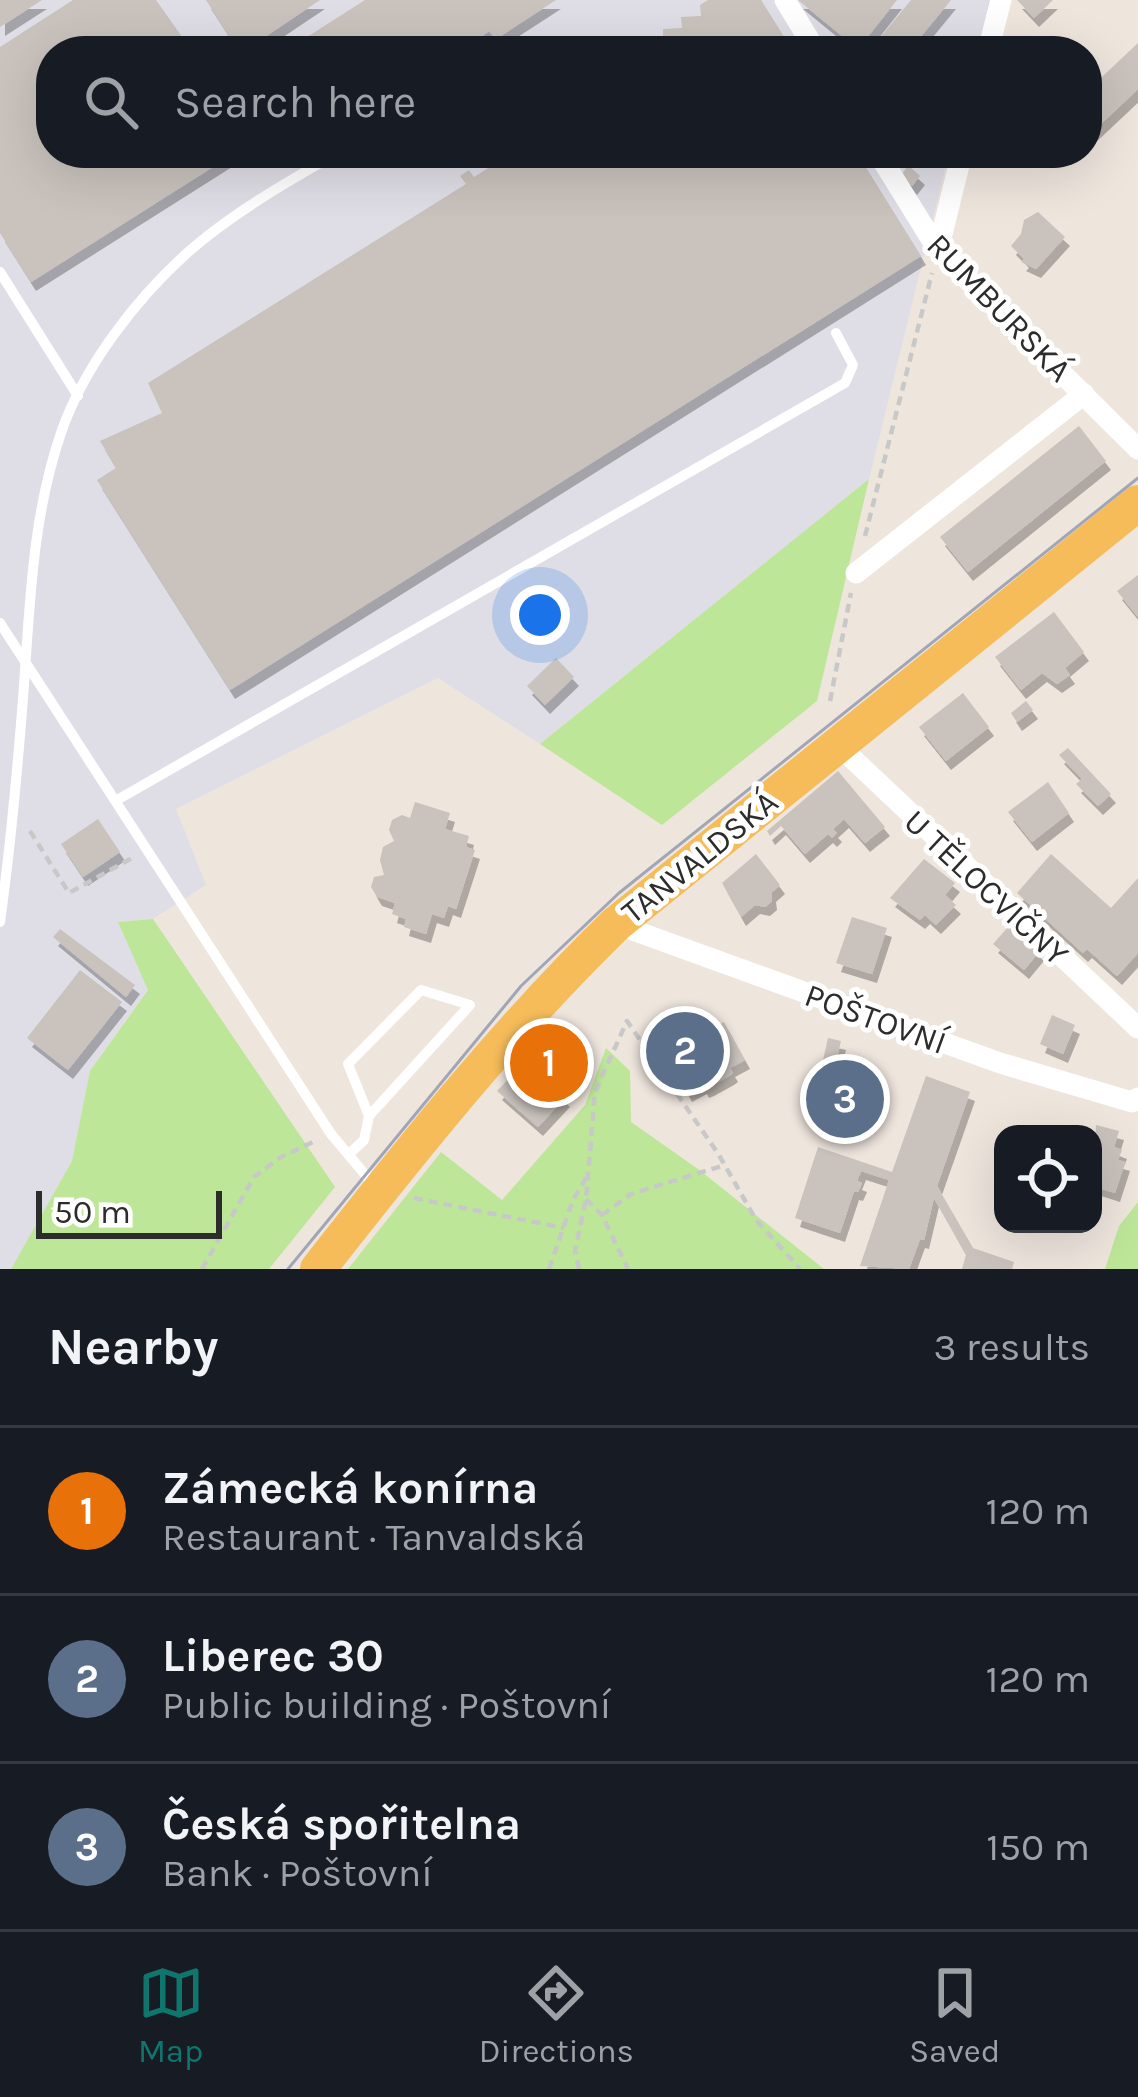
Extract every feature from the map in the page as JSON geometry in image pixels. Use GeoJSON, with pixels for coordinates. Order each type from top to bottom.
{"type":"FeatureCollection","features":[{"type":"Feature","properties":{"kind":"main road","name":"TANVALDSKÁ"},"geometry":{"type":"LineString","coordinates":[[318,1269],[537,1002],[616,924],[1138,503]]}},
{"type":"Feature","properties":{"kind":"street"},"geometry":{"type":"LineString","coordinates":[[785,0],[807,36]]}},
{"type":"Feature","properties":{"kind":"street"},"geometry":{"type":"LineString","coordinates":[[992,36],[1001,0]]}},
{"type":"Feature","properties":{"kind":"street","name":"RUMBURSKÁ"},"geometry":{"type":"LineString","coordinates":[[887,168],[938,250],[1138,449]]}},
{"type":"Feature","properties":{"kind":"street"},"geometry":{"type":"LineString","coordinates":[[938,250],[958,168]]}},
{"type":"Feature","properties":{"kind":"street"},"geometry":{"type":"LineString","coordinates":[[856,573],[1084,394]]}},
{"type":"Feature","properties":{"kind":"street","name":"U TĚLOCVIČNY"},"geometry":{"type":"LineString","coordinates":[[838,745],[1138,1028]]}},
{"type":"Feature","properties":{"kind":"street","name":"POŠTOVNÍ"},"geometry":{"type":"LineString","coordinates":[[616,924],[1000,1063],[1132,1102],[1138,1098]]}},
{"type":"Feature","properties":{"kind":"lane"},"geometry":{"type":"LineString","coordinates":[[0,922],[15,810],[32,575],[44,490],[62,428],[126,320],[186,254],[311,168]]}},
{"type":"Feature","properties":{"kind":"lane"},"geometry":{"type":"LineString","coordinates":[[0,272],[78,396]]}},
{"type":"Feature","properties":{"kind":"lane"},"geometry":{"type":"LineString","coordinates":[[117,800],[845,383],[853,365],[836,333]]}},
{"type":"Feature","properties":{"kind":"lane"},"geometry":{"type":"LineString","coordinates":[[0,623],[331,1134],[379,1191]]}},
{"type":"Feature","properties":{"kind":"lane"},"geometry":{"type":"LineString","coordinates":[[350,1153],[364,1140],[369,1116],[470,1005],[421,990],[348,1064],[369,1116]]}},
{"type":"Feature","properties":{"kind":"path"},"geometry":{"type":"LineString","coordinates":[[830,700],[856,573],[938,250]]}},
{"type":"Feature","properties":{"kind":"path"},"geometry":{"type":"LineString","coordinates":[[15,810],[69,893],[142,852]]}},
{"type":"Feature","properties":{"kind":"path"},"geometry":{"type":"LineString","coordinates":[[579,1269],[575,1250],[586,1199],[595,1092],[627,1021],[725,1165],[756,1220],[800,1269]]}},
{"type":"Feature","properties":{"kind":"path"},"geometry":{"type":"LineString","coordinates":[[202,1269],[254,1177],[281,1157],[331,1134]]}},
{"type":"Feature","properties":{"kind":"path"},"geometry":{"type":"LineString","coordinates":[[602,1215],[631,1194],[725,1165]]}},
{"type":"Feature","properties":{"kind":"path"},"geometry":{"type":"LineString","coordinates":[[549,1269],[573,1201],[589,1173]]}},
{"type":"Feature","properties":{"kind":"path"},"geometry":{"type":"LineString","coordinates":[[379,1191],[564,1228]]}},
{"type":"Feature","properties":{"kind":"path"},"geometry":{"type":"LineString","coordinates":[[586,1199],[602,1215],[628,1269]]}},
{"type":"Feature","properties":{"kind":"shaded area"},"geometry":{"type":"Polygon","coordinates":[[[0,0],[991,0],[981,36],[36,36],[36,168],[945,168],[869,479],[540,744],[438,678],[176,809],[206,885],[153,919],[118,922],[148,989],[90,1071],[72,1161],[11,1269],[0,1269],[0,0]]]}},
{"type":"Feature","properties":{"kind":"green space"},"geometry":{"type":"Polygon","coordinates":[[[869,479],[817,701],[662,825],[540,744],[869,479]]]}},
{"type":"Feature","properties":{"kind":"green space"},"geometry":{"type":"Polygon","coordinates":[[[153,919],[335,1187],[269,1269],[11,1269],[72,1161],[90,1071],[148,990],[118,922],[153,919]]]}},
{"type":"Feature","properties":{"kind":"green space"},"geometry":{"type":"Polygon","coordinates":[[[606,1048],[630,1071],[631,1122],[824,1269],[348,1269],[441,1152],[502,1200],[585,1105],[606,1048]]]}},
{"type":"Feature","properties":{"kind":"green space"},"geometry":{"type":"Polygon","coordinates":[[[1138,1202],[1138,1269],[1105,1269],[1119,1226],[1138,1202]]]}},
{"type":"Feature","properties":{"kind":"building"},"geometry":{"type":"Polygon","coordinates":[[[0,0],[42,0],[0,27],[0,0]]]}},
{"type":"Feature","properties":{"kind":"building"},"geometry":{"type":"Polygon","coordinates":[[[73,0],[156,0],[182,36],[36,36],[36,168],[211,168],[31,282],[0,233],[0,47],[73,0]]]}},
{"type":"Feature","properties":{"kind":"building"},"geometry":{"type":"Polygon","coordinates":[[[206,0],[320,0],[266,36],[229,36],[206,0]]]}},
{"type":"Feature","properties":{"kind":"building"},"geometry":{"type":"Polygon","coordinates":[[[365,0],[556,0],[501,36],[489,31],[482,36],[309,36],[365,0]]]}},
{"type":"Feature","properties":{"kind":"building"},"geometry":{"type":"Polygon","coordinates":[[[708,0],[761,0],[784,36],[663,36],[663,29],[682,28],[681,17],[701,16],[700,5],[708,0]]]}},
{"type":"Feature","properties":{"kind":"building"},"geometry":{"type":"Polygon","coordinates":[[[798,0],[897,0],[868,36],[842,36],[798,0]]]}},
{"type":"Feature","properties":{"kind":"building"},"geometry":{"type":"Polygon","coordinates":[[[911,0],[951,0],[921,36],[881,36],[911,0]]]}},
{"type":"Feature","properties":{"kind":"building"},"geometry":{"type":"Polygon","coordinates":[[[1017,0],[1053,0],[1034,18],[1017,0]]]}},
{"type":"Feature","properties":{"kind":"building"},"geometry":{"type":"Polygon","coordinates":[[[1138,43],[1138,89],[1102,123],[1102,77],[1138,43]]]}},
{"type":"Feature","properties":{"kind":"building"},"geometry":{"type":"Polygon","coordinates":[[[488,168],[866,168],[921,256],[230,690],[97,480],[116,468],[100,441],[162,413],[148,383],[466,184],[460,176],[469,170],[474,177],[488,168]]]}},
{"type":"Feature","properties":{"kind":"building"},"geometry":{"type":"Polygon","coordinates":[[[911,168],[920,176],[912,186],[901,176],[911,168]]]}},
{"type":"Feature","properties":{"kind":"building"},"geometry":{"type":"Polygon","coordinates":[[[1038,212],[1065,237],[1036,269],[1021,262],[1024,259],[1011,246],[1024,220],[1038,212]]]}},
{"type":"Feature","properties":{"kind":"building"},"geometry":{"type":"Polygon","coordinates":[[[1079,426],[1106,461],[968,572],[940,537],[1079,426]]]}},
{"type":"Feature","properties":{"kind":"building"},"geometry":{"type":"Polygon","coordinates":[[[1138,575],[1138,617],[1117,591],[1138,575]]]}},
{"type":"Feature","properties":{"kind":"building"},"geometry":{"type":"Polygon","coordinates":[[[1054,612],[1084,652],[1065,668],[1070,675],[1057,684],[1042,673],[1021,690],[995,657],[1054,612]]]}},
{"type":"Feature","properties":{"kind":"building"},"geometry":{"type":"Polygon","coordinates":[[[556,658],[574,677],[545,705],[527,686],[556,658]]]}},
{"type":"Feature","properties":{"kind":"building"},"geometry":{"type":"Polygon","coordinates":[[[963,693],[989,727],[946,761],[919,727],[963,693]]]}},
{"type":"Feature","properties":{"kind":"building"},"geometry":{"type":"Polygon","coordinates":[[[1026,701],[1033,710],[1017,722],[1011,713],[1026,701]]]}},
{"type":"Feature","properties":{"kind":"building"},"geometry":{"type":"Polygon","coordinates":[[[1068,748],[1111,794],[1098,806],[1076,784],[1082,779],[1059,755],[1068,748]]]}},
{"type":"Feature","properties":{"kind":"building"},"geometry":{"type":"Polygon","coordinates":[[[838,771],[885,827],[865,843],[844,819],[833,829],[837,833],[832,838],[828,834],[805,854],[781,826],[770,836],[767,831],[838,771]]]}},
{"type":"Feature","properties":{"kind":"building"},"geometry":{"type":"Polygon","coordinates":[[[1048,782],[1069,813],[1032,842],[1008,812],[1048,782]]]}},
{"type":"Feature","properties":{"kind":"building"},"geometry":{"type":"Polygon","coordinates":[[[415,802],[450,813],[445,829],[469,836],[466,847],[475,850],[456,909],[448,906],[444,918],[432,914],[426,934],[404,927],[406,919],[392,914],[395,903],[377,897],[371,887],[374,877],[384,875],[380,860],[383,847],[394,841],[389,830],[392,820],[402,815],[410,818],[415,802]]]}},
{"type":"Feature","properties":{"kind":"building"},"geometry":{"type":"Polygon","coordinates":[[[98,819],[120,852],[83,877],[61,844],[98,819]]]}},
{"type":"Feature","properties":{"kind":"building"},"geometry":{"type":"Polygon","coordinates":[[[756,854],[780,885],[765,907],[755,905],[741,917],[722,883],[756,854]]]}},
{"type":"Feature","properties":{"kind":"building"},"geometry":{"type":"Polygon","coordinates":[[[1051,854],[1111,908],[1138,878],[1138,953],[1117,976],[1087,949],[1083,953],[1017,893],[1051,854]]]}},
{"type":"Feature","properties":{"kind":"building"},"geometry":{"type":"Polygon","coordinates":[[[924,859],[955,883],[945,895],[956,905],[936,925],[925,915],[920,920],[890,898],[924,859]]]}},
{"type":"Feature","properties":{"kind":"building"},"geometry":{"type":"Polygon","coordinates":[[[852,917],[887,928],[872,974],[836,963],[852,917]]]}},
{"type":"Feature","properties":{"kind":"building"},"geometry":{"type":"Polygon","coordinates":[[[1009,926],[1039,952],[1024,970],[993,944],[1009,926]]]}},
{"type":"Feature","properties":{"kind":"building"},"geometry":{"type":"Polygon","coordinates":[[[60,929],[135,985],[126,997],[53,937],[60,929]]]}},
{"type":"Feature","properties":{"kind":"building"},"geometry":{"type":"Polygon","coordinates":[[[80,970],[122,1002],[68,1070],[27,1038],[80,970]]]}},
{"type":"Feature","properties":{"kind":"building"},"geometry":{"type":"Polygon","coordinates":[[[1052,1015],[1075,1025],[1063,1054],[1040,1044],[1052,1015]]]}},
{"type":"Feature","properties":{"kind":"building"},"geometry":{"type":"Polygon","coordinates":[[[563,1022],[589,1047],[553,1086],[565,1098],[538,1127],[497,1091],[563,1022]]]}},
{"type":"Feature","properties":{"kind":"building"},"geometry":{"type":"Polygon","coordinates":[[[700,1022],[706,1032],[724,1022],[745,1060],[730,1068],[729,1076],[687,1093],[666,1054],[684,1044],[681,1040],[689,1035],[686,1030],[700,1022]]]}},
{"type":"Feature","properties":{"kind":"building"},"geometry":{"type":"Polygon","coordinates":[[[828,1038],[841,1041],[836,1062],[823,1060],[828,1038]]]}},
{"type":"Feature","properties":{"kind":"building"},"geometry":{"type":"Polygon","coordinates":[[[926,1076],[970,1092],[937,1186],[973,1248],[1014,1262],[1012,1269],[962,1269],[966,1255],[934,1198],[924,1240],[920,1239],[909,1269],[860,1266],[889,1180],[861,1171],[857,1181],[862,1183],[854,1191],[840,1233],[795,1218],[818,1147],[892,1172],[926,1076]]]}},
{"type":"Feature","properties":{"kind":"building"},"geometry":{"type":"Polygon","coordinates":[[[832,1078],[860,1088],[857,1096],[875,1102],[867,1125],[820,1109],[832,1078]]]}},
{"type":"Feature","properties":{"kind":"building"},"geometry":{"type":"Polygon","coordinates":[[[1102,1127],[1119,1131],[1114,1147],[1122,1150],[1118,1160],[1125,1162],[1115,1193],[1102,1189],[1102,1127]]]}},
{"type":"Feature","properties":{"kind":"tram line"},"geometry":{"type":"LineString","coordinates":[[288,1269],[521,986],[619,893],[1138,478]]}},
{"type":"Feature","properties":{"kind":"place","name":"Liberec 30"},"geometry":{"type":"Point","coordinates":[685,1051]}},
{"type":"Feature","properties":{"kind":"place","name":"Zámecká konírna"},"geometry":{"type":"Point","coordinates":[549,1063]}},
{"type":"Feature","properties":{"kind":"place","name":"Česká spořitelna"},"geometry":{"type":"Point","coordinates":[845,1099]}}]}
